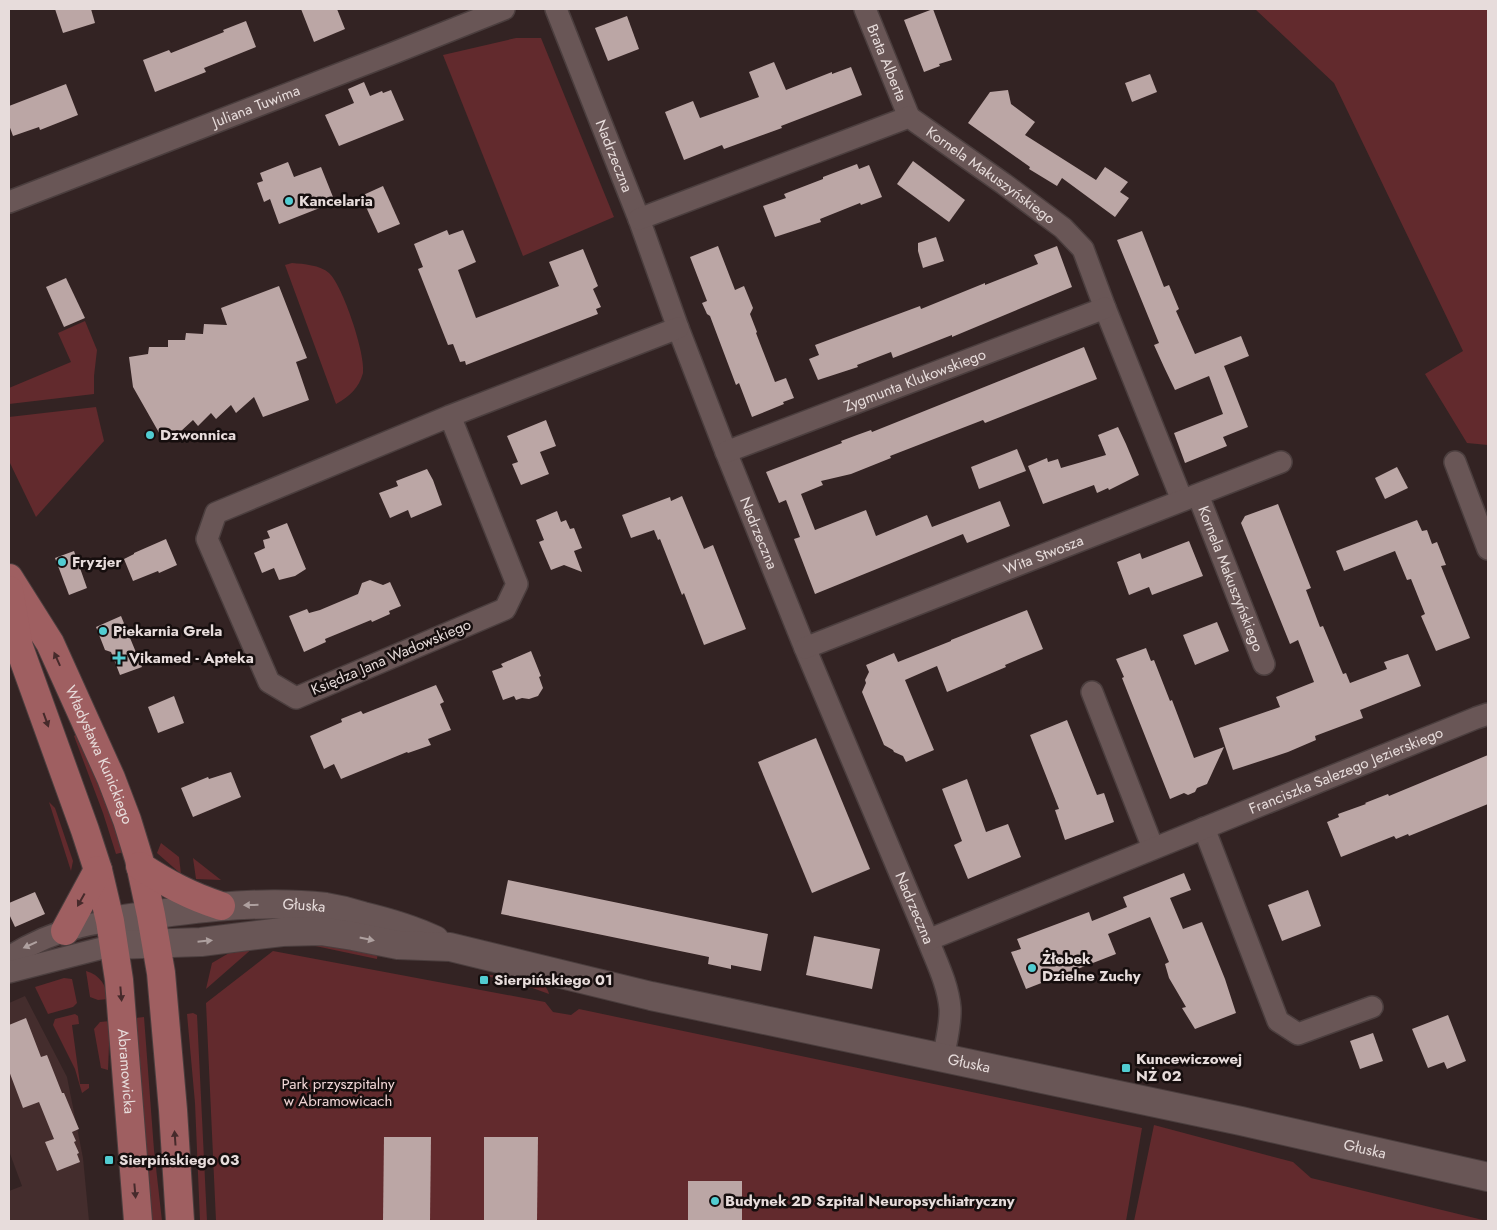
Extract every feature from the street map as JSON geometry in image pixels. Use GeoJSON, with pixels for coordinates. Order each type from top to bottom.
{"type":"FeatureCollection","features":[{"type":"Feature","properties":{"kind":"main road","name":"Władysława Kunickiego"},"geometry":{"type":"LineString","coordinates":[[9,578],[50,643],[93,738],[124,813],[134,841],[157,944]]}},
{"type":"Feature","properties":{"kind":"main road"},"geometry":{"type":"LineString","coordinates":[[9,590],[19,647],[74,797],[98,870],[112,933]]}},
{"type":"Feature","properties":{"kind":"main road"},"geometry":{"type":"LineString","coordinates":[[140,866],[166,883],[192,896],[221,906]]}},
{"type":"Feature","properties":{"kind":"main road"},"geometry":{"type":"LineString","coordinates":[[65,931],[98,870]]}},
{"type":"Feature","properties":{"kind":"main road","name":"Abramowicka"},"geometry":{"type":"LineString","coordinates":[[112,933],[122,1012],[138,1221]]}},
{"type":"Feature","properties":{"kind":"main road"},"geometry":{"type":"LineString","coordinates":[[157,944],[164,1006],[180,1221]]}},
{"type":"Feature","properties":{"kind":"street","name":"Juliana Tuwima"},"geometry":{"type":"LineString","coordinates":[[9,202],[504,9]]}},
{"type":"Feature","properties":{"kind":"street","name":"Nadrzeczna"},"geometry":{"type":"LineString","coordinates":[[556,9],[639,219],[678,328],[726,452],[805,648],[945,984],[950,1008],[943,1059]]}},
{"type":"Feature","properties":{"kind":"street","name":"Brata Alberta"},"geometry":{"type":"LineString","coordinates":[[866,9],[909,117]]}},
{"type":"Feature","properties":{"kind":"street"},"geometry":{"type":"LineString","coordinates":[[639,219],[909,117]]}},
{"type":"Feature","properties":{"kind":"street","name":"Kornela Makuszyńskiego"},"geometry":{"type":"LineString","coordinates":[[909,117],[1063,228],[1082,249],[1104,308],[1264,664]]}},
{"type":"Feature","properties":{"kind":"street","name":"Zygmunta Klukowskiego"},"geometry":{"type":"LineString","coordinates":[[726,452],[1104,308]]}},
{"type":"Feature","properties":{"kind":"street","name":"Księdza Jana Wadowskiego"},"geometry":{"type":"LineString","coordinates":[[450,416],[517,584],[505,609],[296,698],[269,682],[207,539],[216,513],[450,416],[678,328]]}},
{"type":"Feature","properties":{"kind":"street","name":"Wita Stwosza"},"geometry":{"type":"LineString","coordinates":[[805,648],[1281,462]]}},
{"type":"Feature","properties":{"kind":"street"},"geometry":{"type":"LineString","coordinates":[[1455,462],[1488,548]]}},
{"type":"Feature","properties":{"kind":"street"},"geometry":{"type":"LineString","coordinates":[[1092,692],[1153,848]]}},
{"type":"Feature","properties":{"kind":"street","name":"Franciszka Salezego Jezierskiego"},"geometry":{"type":"LineString","coordinates":[[928,940],[1488,714]]}},
{"type":"Feature","properties":{"kind":"street"},"geometry":{"type":"LineString","coordinates":[[1204,828],[1278,1021],[1298,1034],[1372,1007]]}},
{"type":"Feature","properties":{"kind":"street","name":"Głuska"},"geometry":{"type":"LineString","coordinates":[[112,933],[151,915],[221,906],[297,905],[327,907],[393,923],[450,947],[651,996],[1241,1121],[1488,1178]]}},
{"type":"Feature","properties":{"kind":"street"},"geometry":{"type":"LineString","coordinates":[[9,956],[23,948],[79,927],[112,933]]}},
{"type":"Feature","properties":{"kind":"street","name":"Głuska"},"geometry":{"type":"LineString","coordinates":[[112,933],[157,944],[201,942],[282,932],[321,932],[398,945],[450,947]]}},
{"type":"Feature","properties":{"kind":"street"},"geometry":{"type":"LineString","coordinates":[[9,972],[112,933]]}},
{"type":"Feature","properties":{"kind":"shaded area"},"geometry":{"type":"Polygon","coordinates":[[[25,996],[67,1077],[83,1158],[89,1221],[9,1221],[9,1191],[22,1186],[9,1151],[9,1003],[25,996]]]}},
{"type":"Feature","properties":{"kind":"green space"},"geometry":{"type":"Polygon","coordinates":[[[1255,9],[1488,9],[1488,445],[1467,443],[1425,374],[1463,351],[1334,83],[1255,9]]]}},
{"type":"Feature","properties":{"kind":"green space"},"geometry":{"type":"Polygon","coordinates":[[[516,38],[541,38],[614,217],[523,256],[443,55],[516,38]]]}},
{"type":"Feature","properties":{"kind":"green space"},"geometry":{"type":"Polygon","coordinates":[[[292,263],[307,264],[329,273],[341,292],[357,337],[363,373],[353,392],[336,404],[285,265],[292,263]]]}},
{"type":"Feature","properties":{"kind":"green space"},"geometry":{"type":"Polygon","coordinates":[[[85,321],[97,350],[94,394],[9,404],[9,388],[71,362],[58,333],[85,321]]]}},
{"type":"Feature","properties":{"kind":"green space"},"geometry":{"type":"Polygon","coordinates":[[[96,407],[104,441],[36,517],[9,461],[9,417],[96,407]]]}},
{"type":"Feature","properties":{"kind":"green space"},"geometry":{"type":"Polygon","coordinates":[[[78,733],[110,810],[124,852],[116,854],[103,813],[74,736],[78,733]]]}},
{"type":"Feature","properties":{"kind":"green space"},"geometry":{"type":"Polygon","coordinates":[[[49,802],[55,808],[73,861],[71,871],[49,802]]]}},
{"type":"Feature","properties":{"kind":"green space"},"geometry":{"type":"Polygon","coordinates":[[[161,843],[179,857],[181,874],[157,853],[161,843]]]}},
{"type":"Feature","properties":{"kind":"green space"},"geometry":{"type":"Polygon","coordinates":[[[193,858],[221,880],[196,879],[193,858]]]}},
{"type":"Feature","properties":{"kind":"green space"},"geometry":{"type":"Polygon","coordinates":[[[287,940],[378,951],[377,959],[287,940]]]}},
{"type":"Feature","properties":{"kind":"green space"},"geometry":{"type":"Polygon","coordinates":[[[254,947],[206,989],[212,963],[229,953],[254,947]]]}},
{"type":"Feature","properties":{"kind":"green space","name":"Park przyszpitalny w Abramowicach"},"geometry":{"type":"Polygon","coordinates":[[[273,951],[545,1002],[553,1012],[571,1015],[579,1009],[1142,1128],[1126,1221],[216,1221],[206,1003],[273,951]]]}},
{"type":"Feature","properties":{"kind":"green space"},"geometry":{"type":"Polygon","coordinates":[[[86,971],[102,981],[108,999],[98,1000],[90,997],[86,971]]]}},
{"type":"Feature","properties":{"kind":"green space"},"geometry":{"type":"Polygon","coordinates":[[[482,975],[520,977],[531,980],[540,983],[549,994],[527,986],[482,975]]]}},
{"type":"Feature","properties":{"kind":"green space"},"geometry":{"type":"Polygon","coordinates":[[[64,978],[72,979],[77,1003],[73,1007],[48,1014],[35,987],[64,978]]]}},
{"type":"Feature","properties":{"kind":"green space"},"geometry":{"type":"Polygon","coordinates":[[[193,1013],[197,1015],[207,1221],[200,1221],[195,1103],[187,1014],[193,1013]]]}},
{"type":"Feature","properties":{"kind":"green space"},"geometry":{"type":"Polygon","coordinates":[[[75,1014],[78,1016],[79,1024],[72,1025],[80,1084],[89,1084],[89,1088],[82,1093],[75,1069],[53,1025],[55,1019],[75,1014]]]}},
{"type":"Feature","properties":{"kind":"green space"},"geometry":{"type":"Polygon","coordinates":[[[144,1017],[154,1150],[162,1221],[151,1221],[135,1018],[144,1017]]]}},
{"type":"Feature","properties":{"kind":"green space"},"geometry":{"type":"Polygon","coordinates":[[[110,1021],[108,1070],[101,1068],[94,1029],[100,1022],[110,1021]]]}},
{"type":"Feature","properties":{"kind":"green space"},"geometry":{"type":"Polygon","coordinates":[[[1154,1125],[1293,1162],[1311,1178],[1487,1221],[1134,1221],[1154,1125]]]}},
{"type":"Feature","properties":{"kind":"building"},"geometry":{"type":"Polygon","coordinates":[[[55,9],[91,9],[95,23],[63,33],[55,9]]]}},
{"type":"Feature","properties":{"kind":"building"},"geometry":{"type":"Polygon","coordinates":[[[301,9],[337,9],[345,29],[314,42],[301,9]]]}},
{"type":"Feature","properties":{"kind":"building"},"geometry":{"type":"Polygon","coordinates":[[[933,9],[952,60],[924,72],[904,20],[933,9]]]}},
{"type":"Feature","properties":{"kind":"building"},"geometry":{"type":"Polygon","coordinates":[[[627,16],[639,49],[608,61],[595,28],[627,16]]]}},
{"type":"Feature","properties":{"kind":"building"},"geometry":{"type":"Polygon","coordinates":[[[246,21],[256,47],[204,68],[206,72],[155,92],[143,60],[169,50],[171,53],[246,21]]]}},
{"type":"Feature","properties":{"kind":"building"},"geometry":{"type":"Polygon","coordinates":[[[774,62],[786,90],[832,72],[832,74],[851,67],[862,95],[781,126],[782,128],[724,149],[722,145],[684,160],[665,112],[693,101],[700,118],[759,97],[749,72],[774,62]]]}},
{"type":"Feature","properties":{"kind":"building"},"geometry":{"type":"Polygon","coordinates":[[[1150,74],[1157,92],[1132,102],[1125,83],[1150,74]]]}},
{"type":"Feature","properties":{"kind":"building"},"geometry":{"type":"Polygon","coordinates":[[[364,82],[370,96],[382,91],[383,93],[391,90],[404,120],[339,146],[325,115],[354,103],[348,89],[364,82]]]}},
{"type":"Feature","properties":{"kind":"building"},"geometry":{"type":"Polygon","coordinates":[[[66,84],[78,115],[40,130],[39,127],[13,136],[9,125],[9,106],[66,84]]]}},
{"type":"Feature","properties":{"kind":"building"},"geometry":{"type":"Polygon","coordinates":[[[1008,90],[1011,104],[1035,122],[1025,135],[1096,180],[1105,167],[1128,182],[1120,192],[1129,198],[1115,217],[1062,178],[1057,186],[1029,169],[1030,167],[968,123],[990,92],[1008,90]]]}},
{"type":"Feature","properties":{"kind":"building"},"geometry":{"type":"Polygon","coordinates":[[[913,161],[965,200],[949,222],[897,184],[913,161]]]}},
{"type":"Feature","properties":{"kind":"building"},"geometry":{"type":"Polygon","coordinates":[[[288,162],[294,177],[321,167],[335,202],[279,224],[270,199],[264,202],[257,183],[263,181],[260,173],[288,162]]]}},
{"type":"Feature","properties":{"kind":"building"},"geometry":{"type":"Polygon","coordinates":[[[857,164],[859,169],[869,165],[882,197],[861,205],[860,203],[820,219],[821,222],[775,237],[763,206],[786,198],[784,194],[857,164]]]}},
{"type":"Feature","properties":{"kind":"building"},"geometry":{"type":"Polygon","coordinates":[[[383,186],[400,224],[378,233],[361,196],[383,186]]]}},
{"type":"Feature","properties":{"kind":"building"},"geometry":{"type":"Polygon","coordinates":[[[447,230],[449,235],[463,230],[476,262],[458,270],[476,318],[559,286],[549,262],[583,249],[598,286],[593,289],[601,307],[596,309],[598,314],[466,365],[465,361],[460,362],[453,344],[448,345],[418,269],[423,267],[414,244],[447,230]]]}},
{"type":"Feature","properties":{"kind":"building"},"geometry":{"type":"Polygon","coordinates":[[[1142,231],[1164,287],[1169,285],[1179,309],[1176,311],[1195,354],[1241,336],[1249,356],[1224,366],[1248,427],[1223,437],[1227,446],[1185,463],[1174,433],[1223,414],[1209,376],[1175,390],[1154,345],[1159,343],[1117,240],[1142,231]]]}},
{"type":"Feature","properties":{"kind":"building"},"geometry":{"type":"Polygon","coordinates":[[[936,237],[944,261],[923,268],[918,251],[918,243],[936,237]]]}},
{"type":"Feature","properties":{"kind":"building"},"geometry":{"type":"Polygon","coordinates":[[[718,246],[735,290],[744,286],[753,308],[750,314],[756,333],[775,382],[786,378],[794,398],[752,417],[739,383],[736,385],[710,316],[707,314],[702,303],[707,301],[690,257],[718,246]]]}},
{"type":"Feature","properties":{"kind":"building"},"geometry":{"type":"Polygon","coordinates":[[[1057,246],[1072,287],[952,337],[952,335],[893,358],[891,352],[857,365],[858,367],[818,380],[809,359],[819,355],[815,345],[920,306],[921,309],[1038,264],[1034,255],[1057,246]]]}},
{"type":"Feature","properties":{"kind":"building"},"geometry":{"type":"Polygon","coordinates":[[[66,278],[85,318],[64,327],[46,287],[66,278]]]}},
{"type":"Feature","properties":{"kind":"building"},"geometry":{"type":"Polygon","coordinates":[[[279,286],[307,358],[296,362],[309,400],[263,417],[254,397],[236,413],[231,405],[216,419],[211,413],[198,426],[193,420],[180,432],[177,430],[162,438],[133,387],[129,357],[148,354],[149,347],[168,347],[168,340],[185,340],[186,333],[203,334],[204,324],[227,325],[221,308],[279,286]]]}},
{"type":"Feature","properties":{"kind":"building"},"geometry":{"type":"Polygon","coordinates":[[[1084,347],[1097,379],[985,423],[983,420],[890,456],[891,458],[851,474],[821,481],[823,485],[801,494],[815,530],[866,510],[876,536],[927,515],[932,527],[1000,501],[1010,526],[967,543],[963,534],[815,594],[794,539],[800,537],[786,500],[779,503],[766,472],[842,443],[841,441],[871,430],[872,432],[1084,347]]]}},
{"type":"Feature","properties":{"kind":"building"},"geometry":{"type":"Polygon","coordinates":[[[546,420],[556,446],[540,452],[549,474],[521,485],[512,464],[518,462],[507,436],[546,420]]]}},
{"type":"Feature","properties":{"kind":"building"},"geometry":{"type":"Polygon","coordinates":[[[1118,427],[1139,475],[1109,490],[1108,488],[1097,493],[1094,485],[1043,504],[1028,466],[1047,458],[1048,462],[1058,459],[1061,468],[1106,455],[1098,435],[1118,427]]]}},
{"type":"Feature","properties":{"kind":"building"},"geometry":{"type":"Polygon","coordinates":[[[1017,449],[1026,471],[979,489],[971,467],[1017,449]]]}},
{"type":"Feature","properties":{"kind":"building"},"geometry":{"type":"Polygon","coordinates":[[[1397,467],[1408,488],[1385,499],[1375,478],[1397,467]]]}},
{"type":"Feature","properties":{"kind":"building"},"geometry":{"type":"Polygon","coordinates":[[[427,469],[442,505],[411,518],[408,510],[390,518],[379,493],[398,486],[396,481],[427,469]]]}},
{"type":"Feature","properties":{"kind":"building"},"geometry":{"type":"Polygon","coordinates":[[[682,496],[704,549],[713,545],[746,629],[704,645],[660,539],[658,540],[654,530],[631,538],[622,515],[670,497],[671,501],[682,496]]]}},
{"type":"Feature","properties":{"kind":"building"},"geometry":{"type":"Polygon","coordinates":[[[1278,504],[1311,588],[1306,590],[1320,627],[1323,626],[1343,674],[1346,673],[1350,683],[1387,669],[1384,662],[1408,654],[1421,686],[1360,710],[1363,718],[1315,736],[1316,740],[1288,752],[1233,770],[1219,728],[1280,707],[1276,697],[1314,682],[1298,640],[1290,644],[1241,523],[1245,516],[1278,504]]]}},
{"type":"Feature","properties":{"kind":"building"},"geometry":{"type":"Polygon","coordinates":[[[557,511],[561,522],[566,520],[570,529],[574,528],[582,548],[574,551],[582,572],[564,565],[551,570],[539,542],[544,540],[536,520],[557,511]]]}},
{"type":"Feature","properties":{"kind":"building"},"geometry":{"type":"Polygon","coordinates":[[[1417,520],[1422,531],[1427,530],[1432,544],[1437,542],[1446,565],[1441,566],[1470,638],[1436,651],[1421,616],[1425,614],[1411,579],[1407,580],[1395,551],[1344,571],[1336,551],[1417,520]]]}},
{"type":"Feature","properties":{"kind":"building"},"geometry":{"type":"Polygon","coordinates":[[[287,523],[306,569],[295,576],[279,580],[274,568],[262,573],[254,553],[265,548],[263,540],[270,538],[267,531],[287,523]]]}},
{"type":"Feature","properties":{"kind":"building"},"geometry":{"type":"Polygon","coordinates":[[[166,539],[177,565],[133,581],[124,559],[166,539]]]}},
{"type":"Feature","properties":{"kind":"building"},"geometry":{"type":"Polygon","coordinates":[[[1189,541],[1203,576],[1152,595],[1149,587],[1129,595],[1117,562],[1140,553],[1142,559],[1189,541]]]}},
{"type":"Feature","properties":{"kind":"building"},"geometry":{"type":"Polygon","coordinates":[[[74,551],[87,588],[69,595],[55,558],[74,551]]]}},
{"type":"Feature","properties":{"kind":"building"},"geometry":{"type":"Polygon","coordinates":[[[370,580],[383,585],[390,582],[401,606],[389,611],[390,614],[372,622],[371,620],[325,639],[326,642],[304,652],[289,616],[307,609],[309,613],[320,610],[358,594],[362,583],[370,580]]]}},
{"type":"Feature","properties":{"kind":"building"},"geometry":{"type":"Polygon","coordinates":[[[1027,610],[1043,649],[947,692],[937,666],[905,680],[934,750],[906,762],[903,756],[884,745],[862,692],[869,672],[866,665],[894,653],[898,662],[1027,610]]]}},
{"type":"Feature","properties":{"kind":"building"},"geometry":{"type":"Polygon","coordinates":[[[121,616],[142,667],[120,675],[111,652],[105,650],[96,627],[121,616]]]}},
{"type":"Feature","properties":{"kind":"building"},"geometry":{"type":"Polygon","coordinates":[[[1217,622],[1229,651],[1195,665],[1183,635],[1217,622]]]}},
{"type":"Feature","properties":{"kind":"building"},"geometry":{"type":"Polygon","coordinates":[[[1146,648],[1151,661],[1154,660],[1170,701],[1172,700],[1194,758],[1224,747],[1207,784],[1197,788],[1195,792],[1188,795],[1184,793],[1170,799],[1116,659],[1146,648]]]}},
{"type":"Feature","properties":{"kind":"building"},"geometry":{"type":"Polygon","coordinates":[[[531,651],[541,676],[539,677],[543,688],[538,696],[529,699],[522,698],[516,700],[514,696],[503,700],[492,671],[503,667],[501,664],[531,651]]]}},
{"type":"Feature","properties":{"kind":"building"},"geometry":{"type":"Polygon","coordinates":[[[436,685],[444,702],[440,704],[451,730],[428,739],[431,745],[407,752],[341,779],[334,764],[324,769],[310,736],[342,722],[341,719],[361,711],[363,714],[436,685]]]}},
{"type":"Feature","properties":{"kind":"building"},"geometry":{"type":"Polygon","coordinates":[[[174,696],[184,723],[158,733],[148,707],[174,696]]]}},
{"type":"Feature","properties":{"kind":"building"},"geometry":{"type":"Polygon","coordinates":[[[1067,720],[1097,795],[1104,793],[1114,822],[1065,840],[1055,810],[1059,809],[1030,735],[1067,720]]]}},
{"type":"Feature","properties":{"kind":"building"},"geometry":{"type":"Polygon","coordinates":[[[816,738],[870,869],[812,893],[758,762],[816,738]]]}},
{"type":"Feature","properties":{"kind":"building"},"geometry":{"type":"Polygon","coordinates":[[[1488,755],[1488,804],[1409,836],[1408,834],[1396,839],[1394,836],[1341,857],[1327,822],[1339,817],[1338,814],[1388,794],[1389,796],[1488,755]]]}},
{"type":"Feature","properties":{"kind":"building"},"geometry":{"type":"Polygon","coordinates":[[[231,772],[241,797],[193,817],[181,788],[208,777],[209,779],[231,772]]]}},
{"type":"Feature","properties":{"kind":"building"},"geometry":{"type":"Polygon","coordinates":[[[967,779],[986,832],[1008,824],[1021,857],[968,879],[954,845],[962,841],[942,789],[967,779]]]}},
{"type":"Feature","properties":{"kind":"building"},"geometry":{"type":"Polygon","coordinates":[[[1184,873],[1191,890],[1170,898],[1183,929],[1202,922],[1225,979],[1236,1013],[1195,1029],[1182,1008],[1186,1007],[1169,978],[1165,964],[1169,962],[1150,917],[1108,934],[1116,954],[1026,989],[1011,952],[1021,949],[1017,939],[1089,912],[1092,921],[1127,907],[1123,897],[1184,873]]]}},
{"type":"Feature","properties":{"kind":"building"},"geometry":{"type":"Polygon","coordinates":[[[508,880],[768,934],[761,971],[731,965],[731,969],[708,964],[709,957],[501,914],[508,880]]]}},
{"type":"Feature","properties":{"kind":"building"},"geometry":{"type":"Polygon","coordinates":[[[1308,890],[1321,926],[1282,941],[1268,905],[1308,890]]]}},
{"type":"Feature","properties":{"kind":"building"},"geometry":{"type":"Polygon","coordinates":[[[35,892],[45,914],[15,927],[9,914],[9,903],[35,892]]]}},
{"type":"Feature","properties":{"kind":"building"},"geometry":{"type":"Polygon","coordinates":[[[814,936],[880,949],[872,989],[806,975],[814,936]]]}},
{"type":"Feature","properties":{"kind":"building"},"geometry":{"type":"Polygon","coordinates":[[[1448,1015],[1466,1061],[1447,1069],[1444,1062],[1428,1068],[1412,1029],[1448,1015]]]}},
{"type":"Feature","properties":{"kind":"building"},"geometry":{"type":"Polygon","coordinates":[[[26,1018],[41,1057],[47,1055],[79,1129],[72,1132],[76,1141],[74,1142],[79,1153],[77,1154],[80,1162],[57,1171],[45,1142],[54,1139],[39,1102],[23,1108],[9,1071],[9,1025],[26,1018]]]}},
{"type":"Feature","properties":{"kind":"building"},"geometry":{"type":"Polygon","coordinates":[[[1373,1033],[1383,1061],[1360,1069],[1350,1041],[1373,1033]]]}},
{"type":"Feature","properties":{"kind":"building"},"geometry":{"type":"Polygon","coordinates":[[[384,1137],[431,1137],[430,1221],[383,1221],[384,1137]]]}},
{"type":"Feature","properties":{"kind":"building"},"geometry":{"type":"Polygon","coordinates":[[[484,1137],[538,1137],[537,1221],[484,1221],[484,1137]]]}},
{"type":"Feature","properties":{"kind":"building","name":"Budynek 2D Szpital Neuropsychiatryczny"},"geometry":{"type":"Polygon","coordinates":[[[688,1181],[742,1181],[742,1221],[688,1221],[688,1181]]]}},
{"type":"Feature","properties":{"kind":"place","name":"Kancelaria"},"geometry":{"type":"Point","coordinates":[289,201]}},
{"type":"Feature","properties":{"kind":"place","name":"Dzwonnica"},"geometry":{"type":"Point","coordinates":[150,435]}},
{"type":"Feature","properties":{"kind":"place","name":"Fryzjer"},"geometry":{"type":"Point","coordinates":[62,562]}},
{"type":"Feature","properties":{"kind":"place","name":"Piekarnia Grela"},"geometry":{"type":"Point","coordinates":[103,631]}},
{"type":"Feature","properties":{"kind":"place","name":"Vikamed - Apteka"},"geometry":{"type":"Point","coordinates":[119,658]}},
{"type":"Feature","properties":{"kind":"place","name":"Żłobek Dzielne Zuchy"},"geometry":{"type":"Point","coordinates":[1032,968]}},
{"type":"Feature","properties":{"kind":"place","name":"Sierpińskiego 01"},"geometry":{"type":"Point","coordinates":[484,980]}},
{"type":"Feature","properties":{"kind":"place","name":"Kuncewiczowej NŻ 02"},"geometry":{"type":"Point","coordinates":[1126,1068]}},
{"type":"Feature","properties":{"kind":"place","name":"Sierpińskiego 03"},"geometry":{"type":"Point","coordinates":[109,1160]}},
{"type":"Feature","properties":{"kind":"place","name":"Budynek 2D Szpital Neuropsychiatryczny"},"geometry":{"type":"Point","coordinates":[715,1201]}}]}
